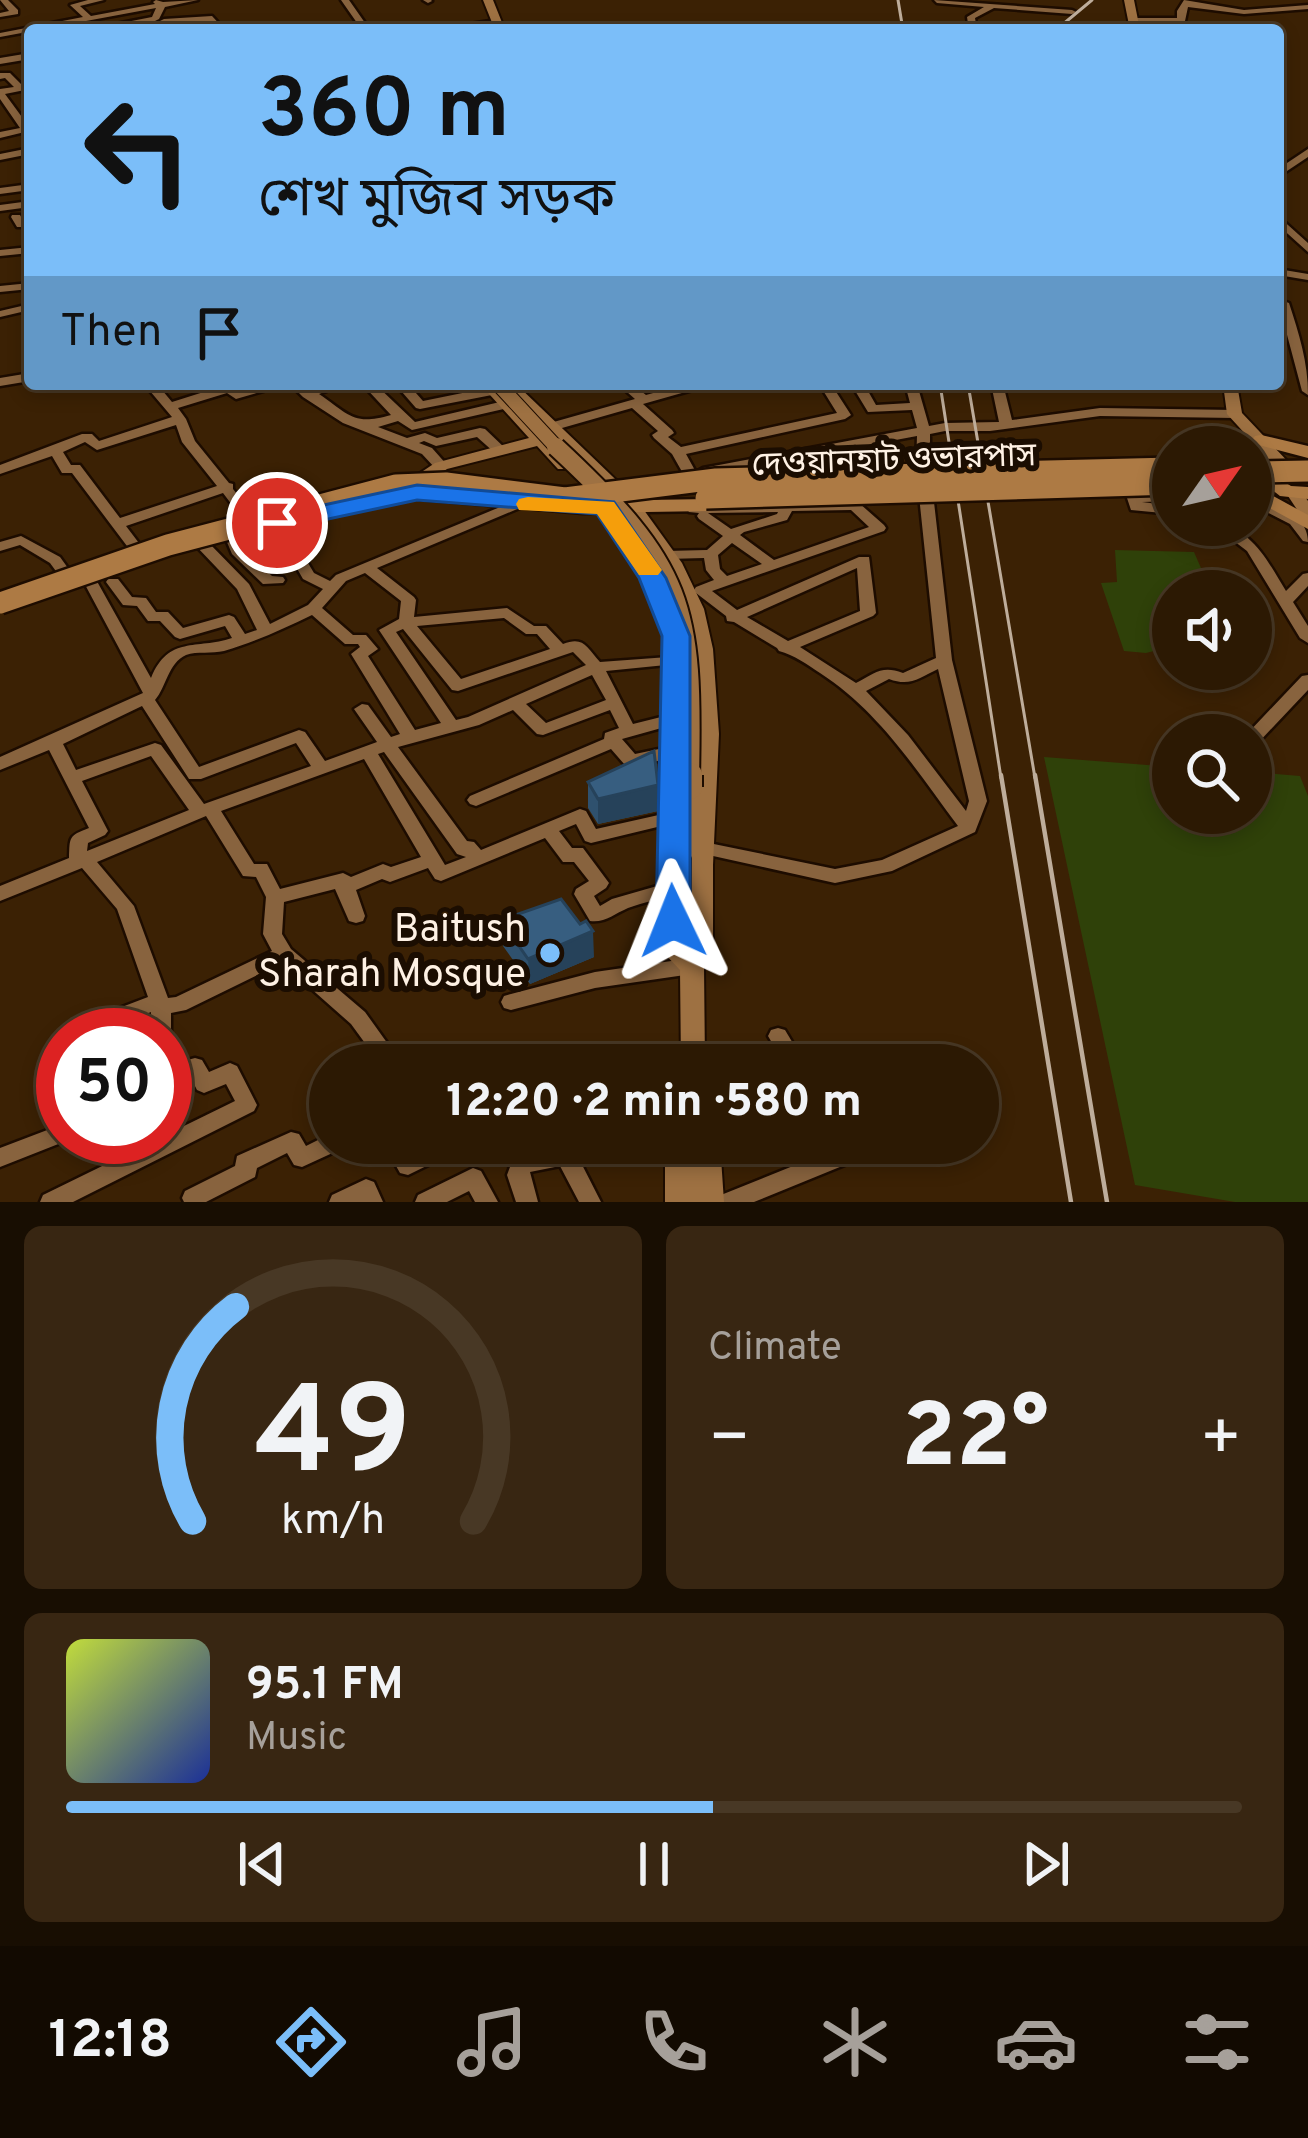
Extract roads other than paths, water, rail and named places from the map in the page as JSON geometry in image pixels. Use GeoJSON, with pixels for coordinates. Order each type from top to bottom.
{"type":"FeatureCollection","features":[{"type":"Feature","properties":{"kind":"highway"},"geometry":{"type":"LineString","coordinates":[[1272,444],[1308,452]]}},
{"type":"Feature","properties":{"kind":"highway"},"geometry":{"type":"LineString","coordinates":[[0,606],[190,538],[396,485],[446,483],[565,498],[716,479],[1152,478]]}},
{"type":"Feature","properties":{"kind":"highway"},"geometry":{"type":"LineString","coordinates":[[0,606],[168,550],[392,492],[430,490],[592,504],[696,488],[1152,478]]}},
{"type":"Feature","properties":{"kind":"highway","name":"দেওয়ানহাট ওভারপাস"},"geometry":{"type":"LineString","coordinates":[[619,502],[707,507],[1152,479]]}},
{"type":"Feature","properties":{"kind":"highway"},"geometry":{"type":"LineString","coordinates":[[1276,479],[1308,523]]}},
{"type":"Feature","properties":{"kind":"highway"},"geometry":{"type":"LineString","coordinates":[[0,606],[66,575],[137,550],[250,519],[410,486],[619,502]]}},
{"type":"Feature","properties":{"kind":"highway"},"geometry":{"type":"LineString","coordinates":[[0,606],[201,543],[410,486],[517,504],[619,502]]}},
{"type":"Feature","properties":{"kind":"main road"},"geometry":{"type":"LineString","coordinates":[[498,390],[619,502],[667,555],[695,610],[704,662],[704,856],[702,949],[692,966],[693,1044]]}},
{"type":"Feature","properties":{"kind":"main road"},"geometry":{"type":"LineString","coordinates":[[498,390],[629,515],[679,595],[690,652],[693,830],[704,856]]}},
{"type":"Feature","properties":{"kind":"main road"},"geometry":{"type":"LineString","coordinates":[[1231,390],[1234,414],[1242,426]]}},
{"type":"Feature","properties":{"kind":"main road"},"geometry":{"type":"LineString","coordinates":[[410,486],[441,466],[543,435]]}},
{"type":"Feature","properties":{"kind":"main road"},"geometry":{"type":"LineString","coordinates":[[1276,479],[1308,513]]}},
{"type":"Feature","properties":{"kind":"main road"},"geometry":{"type":"LineString","coordinates":[[619,502],[674,628],[678,751],[671,887],[676,953],[692,966]]}},
{"type":"Feature","properties":{"kind":"main road"},"geometry":{"type":"LineString","coordinates":[[671,887],[685,845],[690,791]]}},
{"type":"Feature","properties":{"kind":"main road"},"geometry":{"type":"LineString","coordinates":[[678,1164],[678,1202]]}},
{"type":"Feature","properties":{"kind":"main road"},"geometry":{"type":"LineString","coordinates":[[693,1164],[693,1202]]}},
{"type":"Feature","properties":{"kind":"main road"},"geometry":{"type":"LineString","coordinates":[[708,1164],[711,1202]]}},
{"type":"Feature","properties":{"kind":"street"},"geometry":{"type":"LineString","coordinates":[[0,19],[15,12],[4,0]]}},
{"type":"Feature","properties":{"kind":"street"},"geometry":{"type":"LineString","coordinates":[[88,16],[74,5],[100,0]]}},
{"type":"Feature","properties":{"kind":"street"},"geometry":{"type":"LineString","coordinates":[[50,24],[194,0]]}},
{"type":"Feature","properties":{"kind":"street"},"geometry":{"type":"LineString","coordinates":[[937,2],[1072,12]]}},
{"type":"Feature","properties":{"kind":"street"},"geometry":{"type":"LineString","coordinates":[[1146,24],[1181,21],[1186,2],[1244,12],[1308,7]]}},
{"type":"Feature","properties":{"kind":"street"},"geometry":{"type":"LineString","coordinates":[[158,3],[159,20]]}},
{"type":"Feature","properties":{"kind":"street"},"geometry":{"type":"LineString","coordinates":[[972,24],[970,17],[996,3]]}},
{"type":"Feature","properties":{"kind":"street"},"geometry":{"type":"LineString","coordinates":[[132,24],[212,18],[216,24]]}},
{"type":"Feature","properties":{"kind":"street"},"geometry":{"type":"LineString","coordinates":[[159,20],[171,24]]}},
{"type":"Feature","properties":{"kind":"street"},"geometry":{"type":"LineString","coordinates":[[0,62],[12,81],[0,92],[4,107],[24,126]]}},
{"type":"Feature","properties":{"kind":"street"},"geometry":{"type":"LineString","coordinates":[[0,122],[14,119]]}},
{"type":"Feature","properties":{"kind":"street"},"geometry":{"type":"LineString","coordinates":[[16,217],[24,225]]}},
{"type":"Feature","properties":{"kind":"street"},"geometry":{"type":"LineString","coordinates":[[1284,229],[1308,250]]}},
{"type":"Feature","properties":{"kind":"street"},"geometry":{"type":"LineString","coordinates":[[3,289],[24,308]]}},
{"type":"Feature","properties":{"kind":"street"},"geometry":{"type":"LineString","coordinates":[[0,314],[24,308]]}},
{"type":"Feature","properties":{"kind":"street"},"geometry":{"type":"LineString","coordinates":[[1285,327],[1308,391]]}},
{"type":"Feature","properties":{"kind":"street"},"geometry":{"type":"LineString","coordinates":[[0,362],[3,382]]}},
{"type":"Feature","properties":{"kind":"street"},"geometry":{"type":"LineString","coordinates":[[155,390],[181,419],[189,442],[250,519]]}},
{"type":"Feature","properties":{"kind":"street"},"geometry":{"type":"LineString","coordinates":[[169,407],[223,390]]}},
{"type":"Feature","properties":{"kind":"street"},"geometry":{"type":"LineString","coordinates":[[303,390],[365,427],[428,451],[441,466]]}},
{"type":"Feature","properties":{"kind":"street"},"geometry":{"type":"LineString","coordinates":[[374,390],[425,437],[436,442],[480,432],[500,450]]}},
{"type":"Feature","properties":{"kind":"street"},"geometry":{"type":"LineString","coordinates":[[407,390],[420,404],[498,390]]}},
{"type":"Feature","properties":{"kind":"street"},"geometry":{"type":"LineString","coordinates":[[365,427],[406,421],[498,390]]}},
{"type":"Feature","properties":{"kind":"street"},"geometry":{"type":"LineString","coordinates":[[630,390],[667,433],[659,435],[678,452],[691,474]]}},
{"type":"Feature","properties":{"kind":"street"},"geometry":{"type":"LineString","coordinates":[[543,435],[680,390]]}},
{"type":"Feature","properties":{"kind":"street"},"geometry":{"type":"LineString","coordinates":[[678,452],[845,415],[829,390]]}},
{"type":"Feature","properties":{"kind":"street"},"geometry":{"type":"LineString","coordinates":[[861,390],[895,435],[922,454]]}},
{"type":"Feature","properties":{"kind":"street"},"geometry":{"type":"LineString","coordinates":[[704,856],[836,876],[886,866],[969,828],[978,801],[944,660],[922,454],[924,430],[913,390]]}},
{"type":"Feature","properties":{"kind":"street"},"geometry":{"type":"LineString","coordinates":[[998,390],[1006,424]]}},
{"type":"Feature","properties":{"kind":"street"},"geometry":{"type":"LineString","coordinates":[[872,409],[919,406]]}},
{"type":"Feature","properties":{"kind":"street"},"geometry":{"type":"LineString","coordinates":[[619,502],[691,474],[924,430],[1100,412],[1234,414]]}},
{"type":"Feature","properties":{"kind":"street"},"geometry":{"type":"LineString","coordinates":[[0,470],[87,437],[97,446],[181,419]]}},
{"type":"Feature","properties":{"kind":"street"},"geometry":{"type":"LineString","coordinates":[[406,442],[425,437]]}},
{"type":"Feature","properties":{"kind":"street"},"geometry":{"type":"LineString","coordinates":[[55,450],[67,470],[75,468],[137,550]]}},
{"type":"Feature","properties":{"kind":"street"},"geometry":{"type":"LineString","coordinates":[[118,524],[227,488]]}},
{"type":"Feature","properties":{"kind":"street"},"geometry":{"type":"LineString","coordinates":[[1152,489],[1134,498],[1136,507],[1152,508]]}},
{"type":"Feature","properties":{"kind":"street"},"geometry":{"type":"LineString","coordinates":[[619,502],[854,506],[879,527],[701,590],[732,618],[855,690],[882,717],[969,828]]}},
{"type":"Feature","properties":{"kind":"street"},"geometry":{"type":"LineString","coordinates":[[0,764],[149,697],[164,667],[181,651],[266,632],[313,608],[332,587],[367,568],[517,504]]}},
{"type":"Feature","properties":{"kind":"street"},"geometry":{"type":"LineString","coordinates":[[707,507],[728,536],[774,566]]}},
{"type":"Feature","properties":{"kind":"street"},"geometry":{"type":"LineString","coordinates":[[667,555],[711,554],[728,536],[782,518],[787,508]]}},
{"type":"Feature","properties":{"kind":"street"},"geometry":{"type":"LineString","coordinates":[[1272,510],[1295,521],[1308,538]]}},
{"type":"Feature","properties":{"kind":"street"},"geometry":{"type":"LineString","coordinates":[[231,535],[247,562],[268,581],[278,580]]}},
{"type":"Feature","properties":{"kind":"street"},"geometry":{"type":"LineString","coordinates":[[785,648],[868,614],[857,536]]}},
{"type":"Feature","properties":{"kind":"street"},"geometry":{"type":"LineString","coordinates":[[0,547],[21,540],[55,560],[66,575]]}},
{"type":"Feature","properties":{"kind":"street"},"geometry":{"type":"LineString","coordinates":[[201,543],[244,587],[266,632]]}},
{"type":"Feature","properties":{"kind":"street"},"geometry":{"type":"LineString","coordinates":[[291,546],[308,576],[332,587]]}},
{"type":"Feature","properties":{"kind":"street"},"geometry":{"type":"LineString","coordinates":[[1249,546],[1308,638]]}},
{"type":"Feature","properties":{"kind":"street"},"geometry":{"type":"LineString","coordinates":[[711,554],[723,588],[750,610]]}},
{"type":"Feature","properties":{"kind":"street"},"geometry":{"type":"LineString","coordinates":[[732,618],[864,560]]}},
{"type":"Feature","properties":{"kind":"street"},"geometry":{"type":"LineString","coordinates":[[367,568],[409,600],[406,622],[458,686],[576,645],[615,702],[621,736],[632,761],[678,751]]}},
{"type":"Feature","properties":{"kind":"street"},"geometry":{"type":"LineString","coordinates":[[1287,599],[1308,577]]}},
{"type":"Feature","properties":{"kind":"street"},"geometry":{"type":"LineString","coordinates":[[89,579],[149,697],[196,775],[299,736],[321,768]]}},
{"type":"Feature","properties":{"kind":"street"},"geometry":{"type":"LineString","coordinates":[[112,583],[128,602],[141,601],[153,618],[163,615],[180,634],[229,620],[241,640]]}},
{"type":"Feature","properties":{"kind":"street"},"geometry":{"type":"LineString","coordinates":[[313,608],[350,641],[361,638],[370,650],[359,654],[386,697],[388,710],[411,736]]}},
{"type":"Feature","properties":{"kind":"street"},"geometry":{"type":"LineString","coordinates":[[451,725],[387,630],[406,622],[507,613],[531,631],[541,629],[560,651]]}},
{"type":"Feature","properties":{"kind":"street"},"geometry":{"type":"LineString","coordinates":[[0,894],[205,810],[411,736],[517,704],[596,668],[676,659]]}},
{"type":"Feature","properties":{"kind":"street"},"geometry":{"type":"LineString","coordinates":[[855,690],[888,673],[904,679],[944,660]]}},
{"type":"Feature","properties":{"kind":"street"},"geometry":{"type":"LineString","coordinates":[[523,664],[540,692]]}},
{"type":"Feature","properties":{"kind":"street"},"geometry":{"type":"LineString","coordinates":[[1272,718],[1308,680]]}},
{"type":"Feature","properties":{"kind":"street"},"geometry":{"type":"LineString","coordinates":[[517,704],[543,730],[615,702]]}},
{"type":"Feature","properties":{"kind":"street"},"geometry":{"type":"LineString","coordinates":[[362,709],[463,849],[468,848],[478,859]]}},
{"type":"Feature","properties":{"kind":"street"},"geometry":{"type":"LineString","coordinates":[[476,800],[621,736],[677,718]]}},
{"type":"Feature","properties":{"kind":"street"},"geometry":{"type":"LineString","coordinates":[[53,742],[99,831],[79,839],[81,861],[125,906],[160,1008]]}},
{"type":"Feature","properties":{"kind":"street"},"geometry":{"type":"LineString","coordinates":[[72,778],[155,749],[249,871],[261,869],[275,897],[272,934],[284,954],[358,1018],[378,1044]]}},
{"type":"Feature","properties":{"kind":"street"},"geometry":{"type":"LineString","coordinates":[[368,752],[441,874],[580,815],[591,837],[672,818]]}},
{"type":"Feature","properties":{"kind":"street"},"geometry":{"type":"LineString","coordinates":[[548,830],[569,857],[577,853],[600,884],[583,894],[597,916],[671,887]]}},
{"type":"Feature","properties":{"kind":"street"},"geometry":{"type":"LineString","coordinates":[[344,887],[383,871],[390,875],[432,860]]}},
{"type":"Feature","properties":{"kind":"street"},"geometry":{"type":"LineString","coordinates":[[275,897],[343,880],[356,916]]}},
{"type":"Feature","properties":{"kind":"street"},"geometry":{"type":"LineString","coordinates":[[148,1008],[179,1004],[284,954]]}},
{"type":"Feature","properties":{"kind":"street"},"geometry":{"type":"LineString","coordinates":[[511,1002],[662,967],[692,966]]}},
{"type":"Feature","properties":{"kind":"street"},"geometry":{"type":"LineString","coordinates":[[778,1036],[783,1044]]}},
{"type":"Feature","properties":{"kind":"street"},"geometry":{"type":"LineString","coordinates":[[192,1067],[204,1084],[230,1072],[248,1105],[192,1133]]}},
{"type":"Feature","properties":{"kind":"street"},"geometry":{"type":"LineString","coordinates":[[194,1198],[247,1170],[245,1162],[291,1141],[302,1157],[309,1154]]}},
{"type":"Feature","properties":{"kind":"street"},"geometry":{"type":"LineString","coordinates":[[0,1159],[36,1144]]}},
{"type":"Feature","properties":{"kind":"street"},"geometry":{"type":"LineString","coordinates":[[52,1202],[129,1164]]}},
{"type":"Feature","properties":{"kind":"street"},"geometry":{"type":"LineString","coordinates":[[522,1164],[518,1175],[527,1202]]}},
{"type":"Feature","properties":{"kind":"street"},"geometry":{"type":"LineString","coordinates":[[570,1164],[590,1202]]}},
{"type":"Feature","properties":{"kind":"street"},"geometry":{"type":"LineString","coordinates":[[729,1202],[765,1196],[816,1164]]}},
{"type":"Feature","properties":{"kind":"street"},"geometry":{"type":"LineString","coordinates":[[426,1202],[473,1178],[487,1202]]}},
{"type":"Feature","properties":{"kind":"street"},"geometry":{"type":"LineString","coordinates":[[340,1202],[366,1189],[372,1202]]}},
{"type":"Feature","properties":{"kind":"railway"},"geometry":{"type":"LineString","coordinates":[[898,0],[902,24]]}},
{"type":"Feature","properties":{"kind":"railway"},"geometry":{"type":"LineString","coordinates":[[1063,24],[1092,0]]}},
{"type":"Feature","properties":{"kind":"railway"},"geometry":{"type":"LineString","coordinates":[[941,390],[1001,778]]}},
{"type":"Feature","properties":{"kind":"railway"},"geometry":{"type":"LineString","coordinates":[[969,390],[1035,778]]}},
{"type":"Feature","properties":{"kind":"railway"},"geometry":{"type":"LineString","coordinates":[[1001,775],[1071,1202]]}},
{"type":"Feature","properties":{"kind":"railway"},"geometry":{"type":"LineString","coordinates":[[1035,775],[1107,1202]]}},
{"type":"Feature","properties":{"kind":"place","name":"Baitush Sharah Mosque"},"geometry":{"type":"Point","coordinates":[550,953]}}]}
